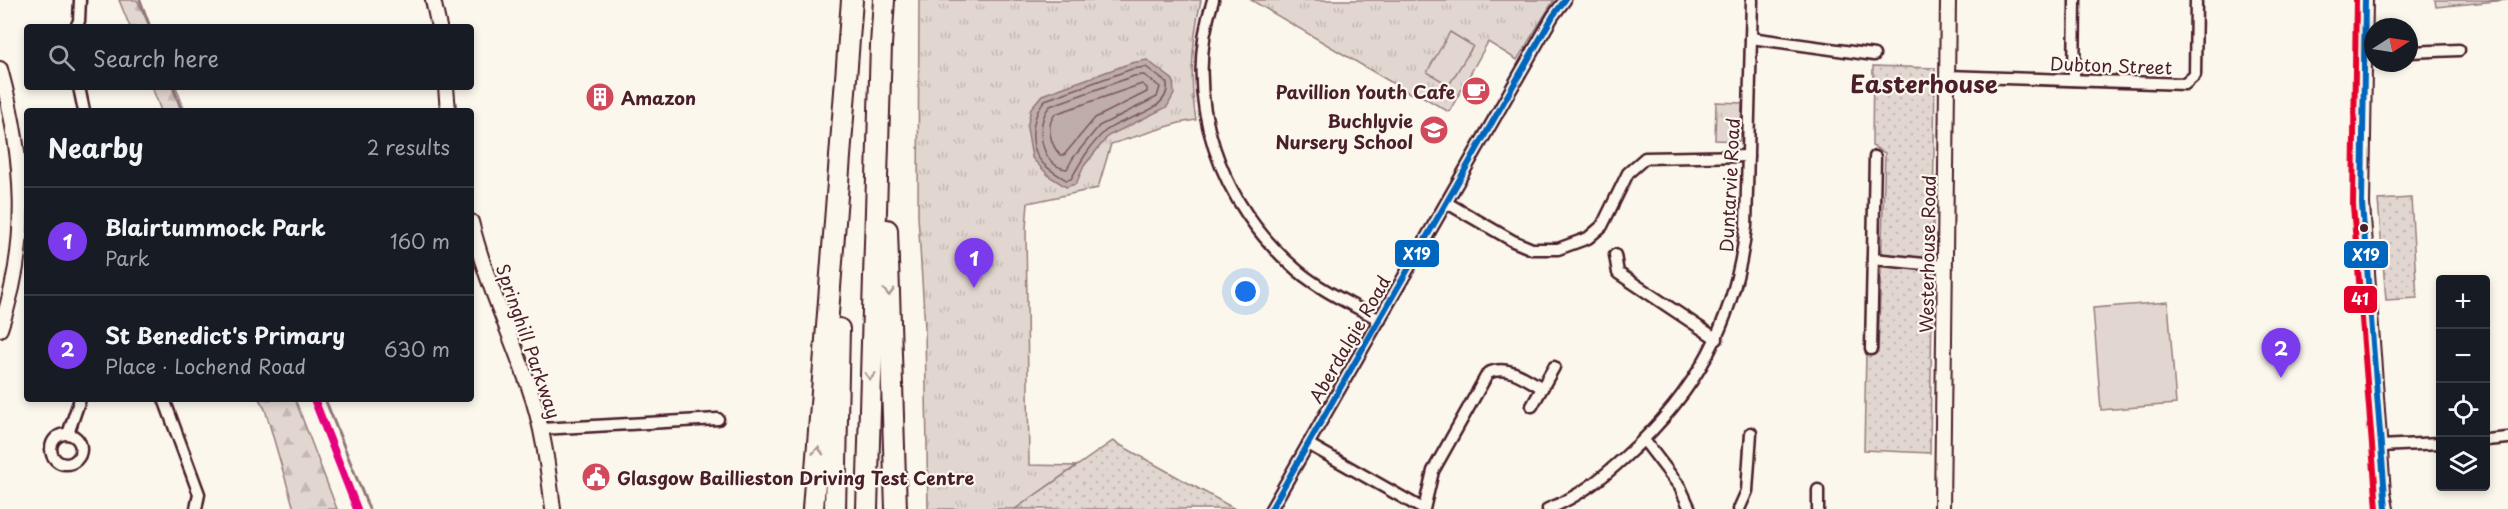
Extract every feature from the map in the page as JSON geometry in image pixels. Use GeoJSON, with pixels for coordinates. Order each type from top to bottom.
{"type":"FeatureCollection","features":[{"type":"Feature","properties":{"kind":"highway"},"geometry":{"type":"LineString","coordinates":[[813,509],[852,0]]}},
{"type":"Feature","properties":{"kind":"highway"},"geometry":{"type":"LineString","coordinates":[[867,509],[884,0]]}},
{"type":"Feature","properties":{"kind":"highway"},"geometry":{"type":"LineString","coordinates":[[836,509],[835,436],[849,42]]}},
{"type":"Feature","properties":{"kind":"highway"},"geometry":{"type":"LineString","coordinates":[[881,45],[896,509]]}},
{"type":"Feature","properties":{"kind":"street"},"geometry":{"type":"LineString","coordinates":[[78,24],[80,0]]}},
{"type":"Feature","properties":{"kind":"street"},"geometry":{"type":"LineString","coordinates":[[433,0],[438,24]]}},
{"type":"Feature","properties":{"kind":"street"},"geometry":{"type":"LineString","coordinates":[[1213,0],[1204,38],[1204,104],[1213,148],[1229,186],[1238,203],[1262,236],[1294,267],[1313,282],[1380,320]]}},
{"type":"Feature","properties":{"kind":"street","name":"Aberdalgie Road"},"geometry":{"type":"LineString","coordinates":[[1271,509],[1553,16],[1565,0]]}},
{"type":"Feature","properties":{"kind":"street","name":"Duntarvie Road"},"geometry":{"type":"LineString","coordinates":[[1548,509],[1575,504],[1644,440],[1665,418],[1700,372],[1717,339],[1730,305],[1742,258],[1748,156],[1752,0]]}},
{"type":"Feature","properties":{"kind":"street","name":"Westerhouse Road"},"geometry":{"type":"LineString","coordinates":[[1942,509],[1948,0]]}},
{"type":"Feature","properties":{"kind":"street"},"geometry":{"type":"LineString","coordinates":[[2074,80],[2075,0]]}},
{"type":"Feature","properties":{"kind":"street","name":"Dubton Street"},"geometry":{"type":"LineString","coordinates":[[1947,76],[2185,84],[2195,75],[2196,0]]}},
{"type":"Feature","properties":{"kind":"street"},"geometry":{"type":"LineString","coordinates":[[2366,0],[2367,18]]}},
{"type":"Feature","properties":{"kind":"street"},"geometry":{"type":"LineString","coordinates":[[1751,38],[1874,55]]}},
{"type":"Feature","properties":{"kind":"street"},"geometry":{"type":"LineString","coordinates":[[2418,52],[2459,50]]}},
{"type":"Feature","properties":{"kind":"street"},"geometry":{"type":"LineString","coordinates":[[0,69],[3,94],[15,134],[22,217],[12,296],[0,329]]}},
{"type":"Feature","properties":{"kind":"street"},"geometry":{"type":"LineString","coordinates":[[2368,72],[2362,204],[2386,509]]}},
{"type":"Feature","properties":{"kind":"street"},"geometry":{"type":"LineString","coordinates":[[80,90],[83,108]]}},
{"type":"Feature","properties":{"kind":"street"},"geometry":{"type":"LineString","coordinates":[[446,90],[448,108]]}},
{"type":"Feature","properties":{"kind":"street"},"geometry":{"type":"LineString","coordinates":[[1447,203],[1513,241],[1532,249],[1558,249],[1588,238],[1602,226],[1628,173],[1646,158],[1748,156]]}},
{"type":"Feature","properties":{"kind":"street"},"geometry":{"type":"LineString","coordinates":[[1871,349],[1875,157]]}},
{"type":"Feature","properties":{"kind":"street","name":"Springhill Parkway"},"geometry":{"type":"LineString","coordinates":[[474,232],[485,269],[530,388],[541,429],[553,509]]}},
{"type":"Feature","properties":{"kind":"street"},"geometry":{"type":"LineString","coordinates":[[1615,255],[1618,273],[1717,339]]}},
{"type":"Feature","properties":{"kind":"street"},"geometry":{"type":"LineString","coordinates":[[1873,259],[1945,266]]}},
{"type":"Feature","properties":{"kind":"street"},"geometry":{"type":"LineString","coordinates":[[1532,406],[1554,367]]}},
{"type":"Feature","properties":{"kind":"street"},"geometry":{"type":"LineString","coordinates":[[1308,444],[1424,509],[1433,471],[1488,374],[1497,369],[1509,370],[1542,388]]}},
{"type":"Feature","properties":{"kind":"street"},"geometry":{"type":"LineString","coordinates":[[68,434],[79,402]]}},
{"type":"Feature","properties":{"kind":"street"},"geometry":{"type":"LineString","coordinates":[[165,402],[199,494],[196,509]]}},
{"type":"Feature","properties":{"kind":"street"},"geometry":{"type":"LineString","coordinates":[[541,429],[718,419]]}},
{"type":"Feature","properties":{"kind":"street"},"geometry":{"type":"LineString","coordinates":[[1738,509],[1747,491],[1751,433]]}},
{"type":"Feature","properties":{"kind":"street"},"geometry":{"type":"LineString","coordinates":[[2490,440],[2508,438]]}},
{"type":"Feature","properties":{"kind":"street"},"geometry":{"type":"LineString","coordinates":[[1644,440],[1680,487],[1690,509]]}},
{"type":"Feature","properties":{"kind":"street"},"geometry":{"type":"LineString","coordinates":[[2380,446],[2436,442]]}},
{"type":"Feature","properties":{"kind":"street"},"geometry":{"type":"LineString","coordinates":[[1818,490],[1818,509]]}},
{"type":"Feature","properties":{"kind":"green space"},"geometry":{"type":"Polygon","coordinates":[[[119,0],[137,0],[149,24],[129,24],[119,0]]]}},
{"type":"Feature","properties":{"kind":"green space"},"geometry":{"type":"Polygon","coordinates":[[[919,0],[1201,0],[1192,60],[1196,120],[1111,144],[1098,188],[1028,203],[1026,228],[1029,465],[1076,466],[1015,509],[928,509],[925,328],[918,216],[919,0]]]}},
{"type":"Feature","properties":{"kind":"green space"},"geometry":{"type":"Polygon","coordinates":[[[1251,0],[1554,0],[1517,60],[1488,42],[1449,112],[1413,91],[1411,94],[1251,0]]]}},
{"type":"Feature","properties":{"kind":"green space"},"geometry":{"type":"Polygon","coordinates":[[[2435,0],[2507,0],[2436,7],[2435,0]]]}},
{"type":"Feature","properties":{"kind":"green space"},"geometry":{"type":"Polygon","coordinates":[[[1450,32],[1473,46],[1449,85],[1427,72],[1450,32]]]}},
{"type":"Feature","properties":{"kind":"green space"},"geometry":{"type":"Polygon","coordinates":[[[1873,66],[1935,68],[1930,453],[1864,450],[1866,352],[1878,352],[1885,153],[1872,146],[1873,66]]]}},
{"type":"Feature","properties":{"kind":"green space"},"geometry":{"type":"Polygon","coordinates":[[[153,90],[177,90],[184,108],[160,108],[153,90]]]}},
{"type":"Feature","properties":{"kind":"green space"},"geometry":{"type":"Polygon","coordinates":[[[1716,102],[1742,103],[1740,141],[1715,140],[1716,102]]]}},
{"type":"Feature","properties":{"kind":"green space"},"geometry":{"type":"Polygon","coordinates":[[[2411,198],[2417,298],[2386,300],[2378,200],[2411,198]]]}},
{"type":"Feature","properties":{"kind":"green space"},"geometry":{"type":"Polygon","coordinates":[[[2168,302],[2176,404],[2101,410],[2093,308],[2168,302]]]}},
{"type":"Feature","properties":{"kind":"green space"},"geometry":{"type":"Polygon","coordinates":[[[261,402],[296,402],[337,509],[294,509],[265,409],[261,402]]]}},
{"type":"Feature","properties":{"kind":"green space"},"geometry":{"type":"Polygon","coordinates":[[[1113,441],[1235,509],[1015,509],[1113,441]]]}},
{"type":"Feature","properties":{"kind":"water"},"geometry":{"type":"Polygon","coordinates":[[[1147,60],[1173,80],[1174,94],[1167,107],[1108,136],[1084,166],[1076,184],[1066,187],[1049,176],[1032,158],[1027,128],[1031,108],[1042,95],[1131,63],[1147,60]]]}},
{"type":"Feature","properties":{"kind":"waterway"},"geometry":{"type":"LineString","coordinates":[[140,0],[149,24]]}},
{"type":"Feature","properties":{"kind":"waterway"},"geometry":{"type":"LineString","coordinates":[[174,90],[181,108]]}},
{"type":"Feature","properties":{"kind":"waterway"},"geometry":{"type":"LineString","coordinates":[[326,402],[369,509]]}},
{"type":"Feature","properties":{"kind":"transit line","name":"X19"},"geometry":{"type":"LineString","coordinates":[[1271,509],[1553,16],[1565,0]]}},
{"type":"Feature","properties":{"kind":"transit line","name":"41"},"geometry":{"type":"LineString","coordinates":[[2356,0],[2353,205],[2377,509]]}},
{"type":"Feature","properties":{"kind":"transit line","name":"X19"},"geometry":{"type":"LineString","coordinates":[[2365,0],[2362,204],[2386,509]]}},
{"type":"Feature","properties":{"kind":"transit line"},"geometry":{"type":"LineString","coordinates":[[315,402],[357,509]]}},
{"type":"Feature","properties":{"kind":"place","name":"Pavillion Youth Cafe"},"geometry":{"type":"Point","coordinates":[1476,91]}},
{"type":"Feature","properties":{"kind":"place","name":"Amazon"},"geometry":{"type":"Point","coordinates":[600,97]}},
{"type":"Feature","properties":{"kind":"place","name":"Buchlyvie Nursery School"},"geometry":{"type":"Point","coordinates":[1434,130]}},
{"type":"Feature","properties":{"kind":"place","name":"Blairtummock Park"},"geometry":{"type":"Point","coordinates":[974,288]}},
{"type":"Feature","properties":{"kind":"place","name":"St Benedict's Primary"},"geometry":{"type":"Point","coordinates":[2281,378]}},
{"type":"Feature","properties":{"kind":"place","name":"Glasgow Baillieston Driving Test Centre"},"geometry":{"type":"Point","coordinates":[596,477]}},
{"type":"Feature","properties":{"kind":"district","name":"Easterhouse"},"geometry":{"type":"Point","coordinates":[1924,83]}}]}
